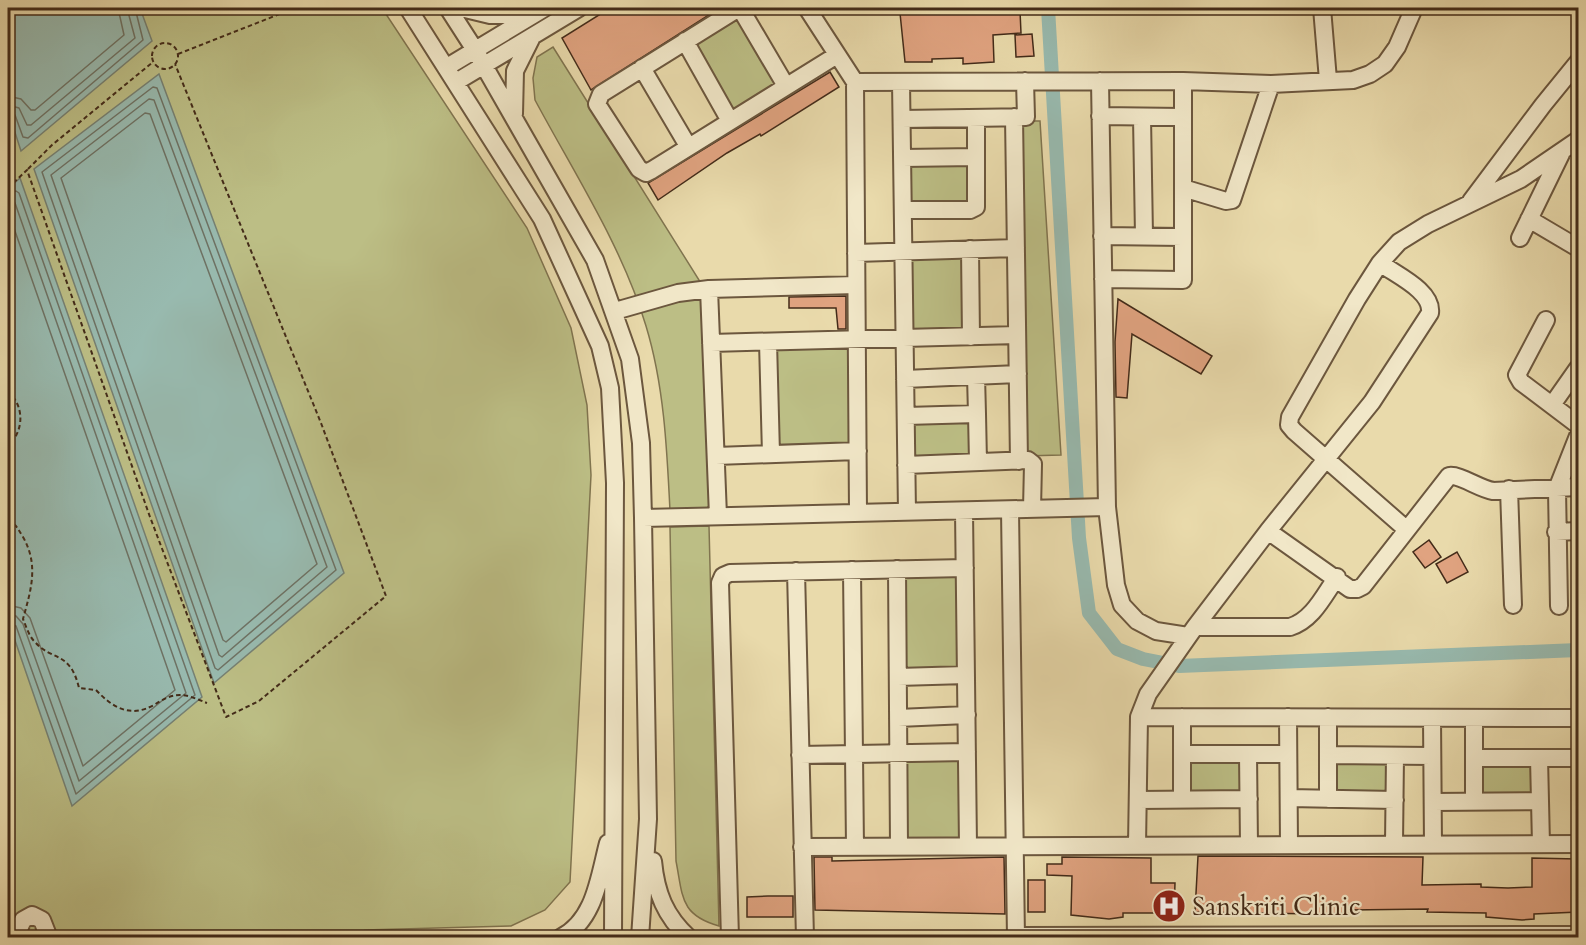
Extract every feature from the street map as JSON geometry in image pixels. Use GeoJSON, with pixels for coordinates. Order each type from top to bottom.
{"type":"FeatureCollection","features":[{"type":"Feature","properties":{"kind":"street"},"geometry":{"type":"LineString","coordinates":[[408,8],[542,219],[600,346],[610,388],[615,483],[613,938]]}},
{"type":"Feature","properties":{"kind":"street"},"geometry":{"type":"LineString","coordinates":[[448,8],[484,65],[595,260],[615,310],[630,359],[636,397],[643,518],[648,819],[640,938]]}},
{"type":"Feature","properties":{"kind":"street"},"geometry":{"type":"LineString","coordinates":[[461,8],[490,15],[539,11]]}},
{"type":"Feature","properties":{"kind":"street"},"geometry":{"type":"LineString","coordinates":[[452,75],[484,65],[579,8]]}},
{"type":"Feature","properties":{"kind":"street"},"geometry":{"type":"LineString","coordinates":[[786,86],[740,8],[601,94],[597,104],[639,169],[646,173],[837,55]]}},
{"type":"Feature","properties":{"kind":"street"},"geometry":{"type":"LineString","coordinates":[[807,8],[855,82],[858,513]]}},
{"type":"Feature","properties":{"kind":"street"},"geometry":{"type":"LineString","coordinates":[[1322,8],[1328,80]]}},
{"type":"Feature","properties":{"kind":"street"},"geometry":{"type":"LineString","coordinates":[[855,82],[1183,81],[1271,84],[1353,80],[1370,75],[1385,64],[1397,47],[1414,8]]}},
{"type":"Feature","properties":{"kind":"street"},"geometry":{"type":"LineString","coordinates":[[452,75],[475,50],[539,11]]}},
{"type":"Feature","properties":{"kind":"street"},"geometry":{"type":"LineString","coordinates":[[514,117],[515,71],[532,35]]}},
{"type":"Feature","properties":{"kind":"street"},"geometry":{"type":"LineString","coordinates":[[685,41],[729,121]]}},
{"type":"Feature","properties":{"kind":"street"},"geometry":{"type":"LineString","coordinates":[[1469,204],[1578,62]]}},
{"type":"Feature","properties":{"kind":"street"},"geometry":{"type":"LineString","coordinates":[[642,68],[688,147]]}},
{"type":"Feature","properties":{"kind":"street"},"geometry":{"type":"LineString","coordinates":[[902,119],[1026,117],[1033,81]]}},
{"type":"Feature","properties":{"kind":"street"},"geometry":{"type":"LineString","coordinates":[[1100,81],[1103,279],[1099,508],[1122,604],[1137,621],[1156,631],[1188,636],[1290,627],[1301,624],[1308,618],[1337,577]]}},
{"type":"Feature","properties":{"kind":"street"},"geometry":{"type":"LineString","coordinates":[[1103,279],[1183,280],[1183,81]]}},
{"type":"Feature","properties":{"kind":"street"},"geometry":{"type":"LineString","coordinates":[[901,82],[907,512]]}},
{"type":"Feature","properties":{"kind":"street"},"geometry":{"type":"LineString","coordinates":[[1183,188],[1226,201],[1232,200],[1271,84]]}},
{"type":"Feature","properties":{"kind":"street"},"geometry":{"type":"LineString","coordinates":[[1100,116],[1183,117]]}},
{"type":"Feature","properties":{"kind":"street"},"geometry":{"type":"LineString","coordinates":[[1014,117],[1019,461]]}},
{"type":"Feature","properties":{"kind":"street"},"geometry":{"type":"LineString","coordinates":[[1142,117],[1144,236]]}},
{"type":"Feature","properties":{"kind":"street"},"geometry":{"type":"LineString","coordinates":[[903,210],[970,210],[976,207],[976,118]]}},
{"type":"Feature","properties":{"kind":"street"},"geometry":{"type":"LineString","coordinates":[[1406,529],[1294,431],[1289,424],[1290,417],[1380,263],[1399,242],[1521,179],[1578,140]]}},
{"type":"Feature","properties":{"kind":"street"},"geometry":{"type":"LineString","coordinates":[[1520,238],[1562,153]]}},
{"type":"Feature","properties":{"kind":"street"},"geometry":{"type":"LineString","coordinates":[[902,158],[976,157]]}},
{"type":"Feature","properties":{"kind":"street"},"geometry":{"type":"LineString","coordinates":[[1529,219],[1578,248]]}},
{"type":"Feature","properties":{"kind":"street"},"geometry":{"type":"LineString","coordinates":[[1102,236],[1183,237]]}},
{"type":"Feature","properties":{"kind":"street"},"geometry":{"type":"LineString","coordinates":[[856,253],[1016,248]]}},
{"type":"Feature","properties":{"kind":"street"},"geometry":{"type":"LineString","coordinates":[[970,249],[971,337]]}},
{"type":"Feature","properties":{"kind":"street"},"geometry":{"type":"LineString","coordinates":[[1137,846],[1139,717],[1148,694],[1188,636],[1268,531],[1372,402],[1430,313],[1431,304],[1426,296],[1380,263]]}},
{"type":"Feature","properties":{"kind":"street"},"geometry":{"type":"LineString","coordinates":[[615,310],[678,293],[709,289],[856,285]]}},
{"type":"Feature","properties":{"kind":"street"},"geometry":{"type":"LineString","coordinates":[[709,289],[718,516]]}},
{"type":"Feature","properties":{"kind":"street"},"geometry":{"type":"LineString","coordinates":[[1546,320],[1517,375],[1521,382],[1578,425]]}},
{"type":"Feature","properties":{"kind":"street"},"geometry":{"type":"LineString","coordinates":[[711,343],[905,340],[1017,335]]}},
{"type":"Feature","properties":{"kind":"street"},"geometry":{"type":"LineString","coordinates":[[768,342],[771,454]]}},
{"type":"Feature","properties":{"kind":"street"},"geometry":{"type":"LineString","coordinates":[[1552,405],[1578,368]]}},
{"type":"Feature","properties":{"kind":"street"},"geometry":{"type":"LineString","coordinates":[[905,379],[1018,374]]}},
{"type":"Feature","properties":{"kind":"street"},"geometry":{"type":"LineString","coordinates":[[976,376],[978,462]]}},
{"type":"Feature","properties":{"kind":"street"},"geometry":{"type":"LineString","coordinates":[[906,416],[977,414]]}},
{"type":"Feature","properties":{"kind":"street"},"geometry":{"type":"LineString","coordinates":[[1560,606],[1556,532],[1557,489],[1578,436]]}},
{"type":"Feature","properties":{"kind":"street"},"geometry":{"type":"LineString","coordinates":[[716,456],[858,451]]}},
{"type":"Feature","properties":{"kind":"street"},"geometry":{"type":"LineString","coordinates":[[906,465],[1028,460],[1033,464],[1032,509]]}},
{"type":"Feature","properties":{"kind":"street"},"geometry":{"type":"LineString","coordinates":[[1268,531],[1337,577],[1350,589],[1357,589],[1363,586],[1406,529],[1453,475],[1481,489],[1578,487]]}},
{"type":"Feature","properties":{"kind":"street"},"geometry":{"type":"LineString","coordinates":[[1509,489],[1513,605]]}},
{"type":"Feature","properties":{"kind":"street"},"geometry":{"type":"LineString","coordinates":[[643,518],[1099,508]]}},
{"type":"Feature","properties":{"kind":"street"},"geometry":{"type":"LineString","coordinates":[[1010,510],[1016,937],[1578,935]]}},
{"type":"Feature","properties":{"kind":"street"},"geometry":{"type":"LineString","coordinates":[[964,511],[968,846]]}},
{"type":"Feature","properties":{"kind":"street"},"geometry":{"type":"LineString","coordinates":[[1556,532],[1578,531]]}},
{"type":"Feature","properties":{"kind":"street"},"geometry":{"type":"LineString","coordinates":[[730,938],[720,582],[723,576],[730,573],[965,568]]}},
{"type":"Feature","properties":{"kind":"street"},"geometry":{"type":"LineString","coordinates":[[897,569],[899,846]]}},
{"type":"Feature","properties":{"kind":"street"},"geometry":{"type":"LineString","coordinates":[[852,570],[855,847]]}},
{"type":"Feature","properties":{"kind":"street"},"geometry":{"type":"LineString","coordinates":[[796,571],[805,938]]}},
{"type":"Feature","properties":{"kind":"street"},"geometry":{"type":"LineString","coordinates":[[898,677],[966,675]]}},
{"type":"Feature","properties":{"kind":"street"},"geometry":{"type":"LineString","coordinates":[[898,718],[967,715]]}},
{"type":"Feature","properties":{"kind":"street"},"geometry":{"type":"LineString","coordinates":[[1139,717],[1578,718]]}},
{"type":"Feature","properties":{"kind":"street"},"geometry":{"type":"LineString","coordinates":[[1182,717],[1182,800]]}},
{"type":"Feature","properties":{"kind":"street"},"geometry":{"type":"LineString","coordinates":[[1288,717],[1289,845]]}},
{"type":"Feature","properties":{"kind":"street"},"geometry":{"type":"LineString","coordinates":[[1328,717],[1328,799]]}},
{"type":"Feature","properties":{"kind":"street"},"geometry":{"type":"LineString","coordinates":[[1432,717],[1433,844]]}},
{"type":"Feature","properties":{"kind":"street"},"geometry":{"type":"LineString","coordinates":[[1474,718],[1474,801]]}},
{"type":"Feature","properties":{"kind":"street"},"geometry":{"type":"LineString","coordinates":[[800,754],[967,752]]}},
{"type":"Feature","properties":{"kind":"street"},"geometry":{"type":"LineString","coordinates":[[1182,754],[1288,754]]}},
{"type":"Feature","properties":{"kind":"street"},"geometry":{"type":"LineString","coordinates":[[1248,754],[1249,845]]}},
{"type":"Feature","properties":{"kind":"street"},"geometry":{"type":"LineString","coordinates":[[1328,755],[1432,756]]}},
{"type":"Feature","properties":{"kind":"street"},"geometry":{"type":"LineString","coordinates":[[1394,844],[1395,756]]}},
{"type":"Feature","properties":{"kind":"street"},"geometry":{"type":"LineString","coordinates":[[1474,758],[1578,758]]}},
{"type":"Feature","properties":{"kind":"street"},"geometry":{"type":"LineString","coordinates":[[1539,758],[1541,844]]}},
{"type":"Feature","properties":{"kind":"street"},"geometry":{"type":"LineString","coordinates":[[1289,798],[1395,800]]}},
{"type":"Feature","properties":{"kind":"street"},"geometry":{"type":"LineString","coordinates":[[1137,800],[1249,799]]}},
{"type":"Feature","properties":{"kind":"street"},"geometry":{"type":"LineString","coordinates":[[1433,802],[1540,801]]}},
{"type":"Feature","properties":{"kind":"street"},"geometry":{"type":"LineString","coordinates":[[560,938],[586,916],[596,889],[614,817]]}},
{"type":"Feature","properties":{"kind":"street"},"geometry":{"type":"LineString","coordinates":[[648,819],[655,881],[662,905],[676,926],[689,938]]}},
{"type":"Feature","properties":{"kind":"street"},"geometry":{"type":"LineString","coordinates":[[802,847],[1578,844]]}},
{"type":"Feature","properties":{"kind":"street"},"geometry":{"type":"LineString","coordinates":[[15,938],[23,920],[32,915],[42,920],[48,938]]}},
{"type":"Feature","properties":{"kind":"path"},"geometry":{"type":"LineString","coordinates":[[178,54],[295,8]]}},
{"type":"Feature","properties":{"kind":"path"},"geometry":{"type":"LineString","coordinates":[[175,64],[161,69],[153,62],[152,52],[158,44],[169,43],[178,54]]}},
{"type":"Feature","properties":{"kind":"path"},"geometry":{"type":"LineString","coordinates":[[27,170],[150,517],[226,717],[259,701],[386,596],[321,423],[175,64],[178,54]]}},
{"type":"Feature","properties":{"kind":"path"},"geometry":{"type":"LineString","coordinates":[[8,188],[52,145],[153,62]]}},
{"type":"Feature","properties":{"kind":"path"},"geometry":{"type":"LineString","coordinates":[[8,391],[16,399],[22,416],[16,438],[8,447]]}},
{"type":"Feature","properties":{"kind":"path"},"geometry":{"type":"LineString","coordinates":[[8,520],[15,524],[32,552],[33,583],[23,619],[34,642],[61,658],[75,671],[79,688],[96,690],[108,703],[125,712],[148,708],[168,697],[182,694],[207,703]]}},
{"type":"Feature","properties":{"kind":"green space"},"geometry":{"type":"Polygon","coordinates":[[[8,8],[382,8],[527,228],[571,328],[587,405],[591,475],[570,882],[545,910],[511,926],[364,930],[8,931],[8,8]]]}},
{"type":"Feature","properties":{"kind":"green space"},"geometry":{"type":"Polygon","coordinates":[[[740,18],[780,85],[732,113],[692,46],[740,18]]]}},
{"type":"Feature","properties":{"kind":"green space"},"geometry":{"type":"Polygon","coordinates":[[[553,47],[704,288],[711,511],[670,511],[661,394],[646,326],[636,296],[611,239],[535,100],[533,78],[537,57],[553,47]]]}},
{"type":"Feature","properties":{"kind":"green space"},"geometry":{"type":"Polygon","coordinates":[[[1018,121],[1040,121],[1061,455],[1023,456],[1018,121]]]}},
{"type":"Feature","properties":{"kind":"green space"},"geometry":{"type":"Polygon","coordinates":[[[973,160],[974,205],[906,207],[905,161],[973,160]]]}},
{"type":"Feature","properties":{"kind":"green space"},"geometry":{"type":"Polygon","coordinates":[[[967,252],[969,335],[908,337],[905,254],[967,252]]]}},
{"type":"Feature","properties":{"kind":"green space"},"geometry":{"type":"Polygon","coordinates":[[[852,346],[854,448],[775,450],[772,348],[852,346]]]}},
{"type":"Feature","properties":{"kind":"green space"},"geometry":{"type":"Polygon","coordinates":[[[975,417],[976,460],[909,462],[908,418],[975,417]]]}},
{"type":"Feature","properties":{"kind":"green space"},"geometry":{"type":"Polygon","coordinates":[[[709,526],[719,926],[697,916],[685,903],[676,861],[670,527],[709,526]]]}},
{"type":"Feature","properties":{"kind":"green space"},"geometry":{"type":"Polygon","coordinates":[[[961,575],[963,672],[903,673],[901,576],[961,575]]]}},
{"type":"Feature","properties":{"kind":"green space"},"geometry":{"type":"Polygon","coordinates":[[[1185,757],[1246,757],[1245,797],[1185,797],[1185,757]]]}},
{"type":"Feature","properties":{"kind":"green space"},"geometry":{"type":"Polygon","coordinates":[[[963,758],[964,840],[903,841],[902,759],[963,758]]]}},
{"type":"Feature","properties":{"kind":"green space"},"geometry":{"type":"Polygon","coordinates":[[[1331,758],[1392,758],[1392,797],[1330,797],[1331,758]]]}},
{"type":"Feature","properties":{"kind":"green space"},"geometry":{"type":"Polygon","coordinates":[[[1477,761],[1537,761],[1537,799],[1477,799],[1477,761]]]}},
{"type":"Feature","properties":{"kind":"water"},"geometry":{"type":"Polygon","coordinates":[[[8,8],[140,8],[152,41],[21,151],[8,111],[8,8]]]}},
{"type":"Feature","properties":{"kind":"water"},"geometry":{"type":"Polygon","coordinates":[[[159,74],[344,573],[214,683],[34,169],[159,74]]]}},
{"type":"Feature","properties":{"kind":"water"},"geometry":{"type":"Polygon","coordinates":[[[20,178],[202,697],[72,806],[8,620],[8,189],[20,178]]]}},
{"type":"Feature","properties":{"kind":"building"},"geometry":{"type":"Polygon","coordinates":[[[610,8],[720,8],[591,90],[562,38],[610,8]]]}},
{"type":"Feature","properties":{"kind":"building"},"geometry":{"type":"Polygon","coordinates":[[[991,8],[991,13],[1020,11],[1021,33],[993,35],[994,62],[963,64],[963,58],[932,59],[932,62],[905,62],[900,13],[991,8]]]}},
{"type":"Feature","properties":{"kind":"building"},"geometry":{"type":"Polygon","coordinates":[[[1032,34],[1034,56],[1016,57],[1015,35],[1032,34]]]}},
{"type":"Feature","properties":{"kind":"building"},"geometry":{"type":"Polygon","coordinates":[[[830,72],[839,87],[761,136],[760,134],[727,153],[658,200],[648,183],[830,72]]]}},
{"type":"Feature","properties":{"kind":"building"},"geometry":{"type":"Polygon","coordinates":[[[846,296],[846,329],[838,329],[836,308],[789,308],[789,297],[846,296]]]}},
{"type":"Feature","properties":{"kind":"building"},"geometry":{"type":"Polygon","coordinates":[[[1118,299],[1212,356],[1201,374],[1132,334],[1127,398],[1116,397],[1115,342],[1118,299]]]}},
{"type":"Feature","properties":{"kind":"building"},"geometry":{"type":"Polygon","coordinates":[[[1429,540],[1441,557],[1425,568],[1413,552],[1429,540]]]}},
{"type":"Feature","properties":{"kind":"building"},"geometry":{"type":"Polygon","coordinates":[[[1457,552],[1468,572],[1447,583],[1436,564],[1457,552]]]}},
{"type":"Feature","properties":{"kind":"building"},"geometry":{"type":"Polygon","coordinates":[[[1198,856],[1423,857],[1422,885],[1481,884],[1481,887],[1508,888],[1532,887],[1532,858],[1577,859],[1578,912],[1534,914],[1534,919],[1522,920],[1486,917],[1486,913],[1427,912],[1428,909],[1350,910],[1350,913],[1319,914],[1195,912],[1198,856]]]}},
{"type":"Feature","properties":{"kind":"building"},"geometry":{"type":"Polygon","coordinates":[[[814,857],[832,857],[832,861],[1004,857],[1005,914],[815,910],[814,857]]]}},
{"type":"Feature","properties":{"kind":"building"},"geometry":{"type":"Polygon","coordinates":[[[1062,857],[1151,858],[1151,883],[1175,883],[1174,913],[1123,913],[1123,917],[1109,919],[1071,915],[1072,876],[1047,875],[1047,864],[1062,864],[1062,857]]]}},
{"type":"Feature","properties":{"kind":"building"},"geometry":{"type":"Polygon","coordinates":[[[1028,880],[1045,880],[1045,912],[1028,912],[1028,880]]]}},
{"type":"Feature","properties":{"kind":"building"},"geometry":{"type":"Polygon","coordinates":[[[793,896],[793,917],[747,917],[747,897],[793,896]]]}},
{"type":"Feature","properties":{"kind":"waterway"},"geometry":{"type":"LineString","coordinates":[[1048,8],[1079,538],[1089,613],[1117,649],[1143,659],[1179,666],[1578,650]]}},
{"type":"Feature","properties":{"kind":"place","name":"Sanskriti Clinic"},"geometry":{"type":"Point","coordinates":[1169,906]}}]}
